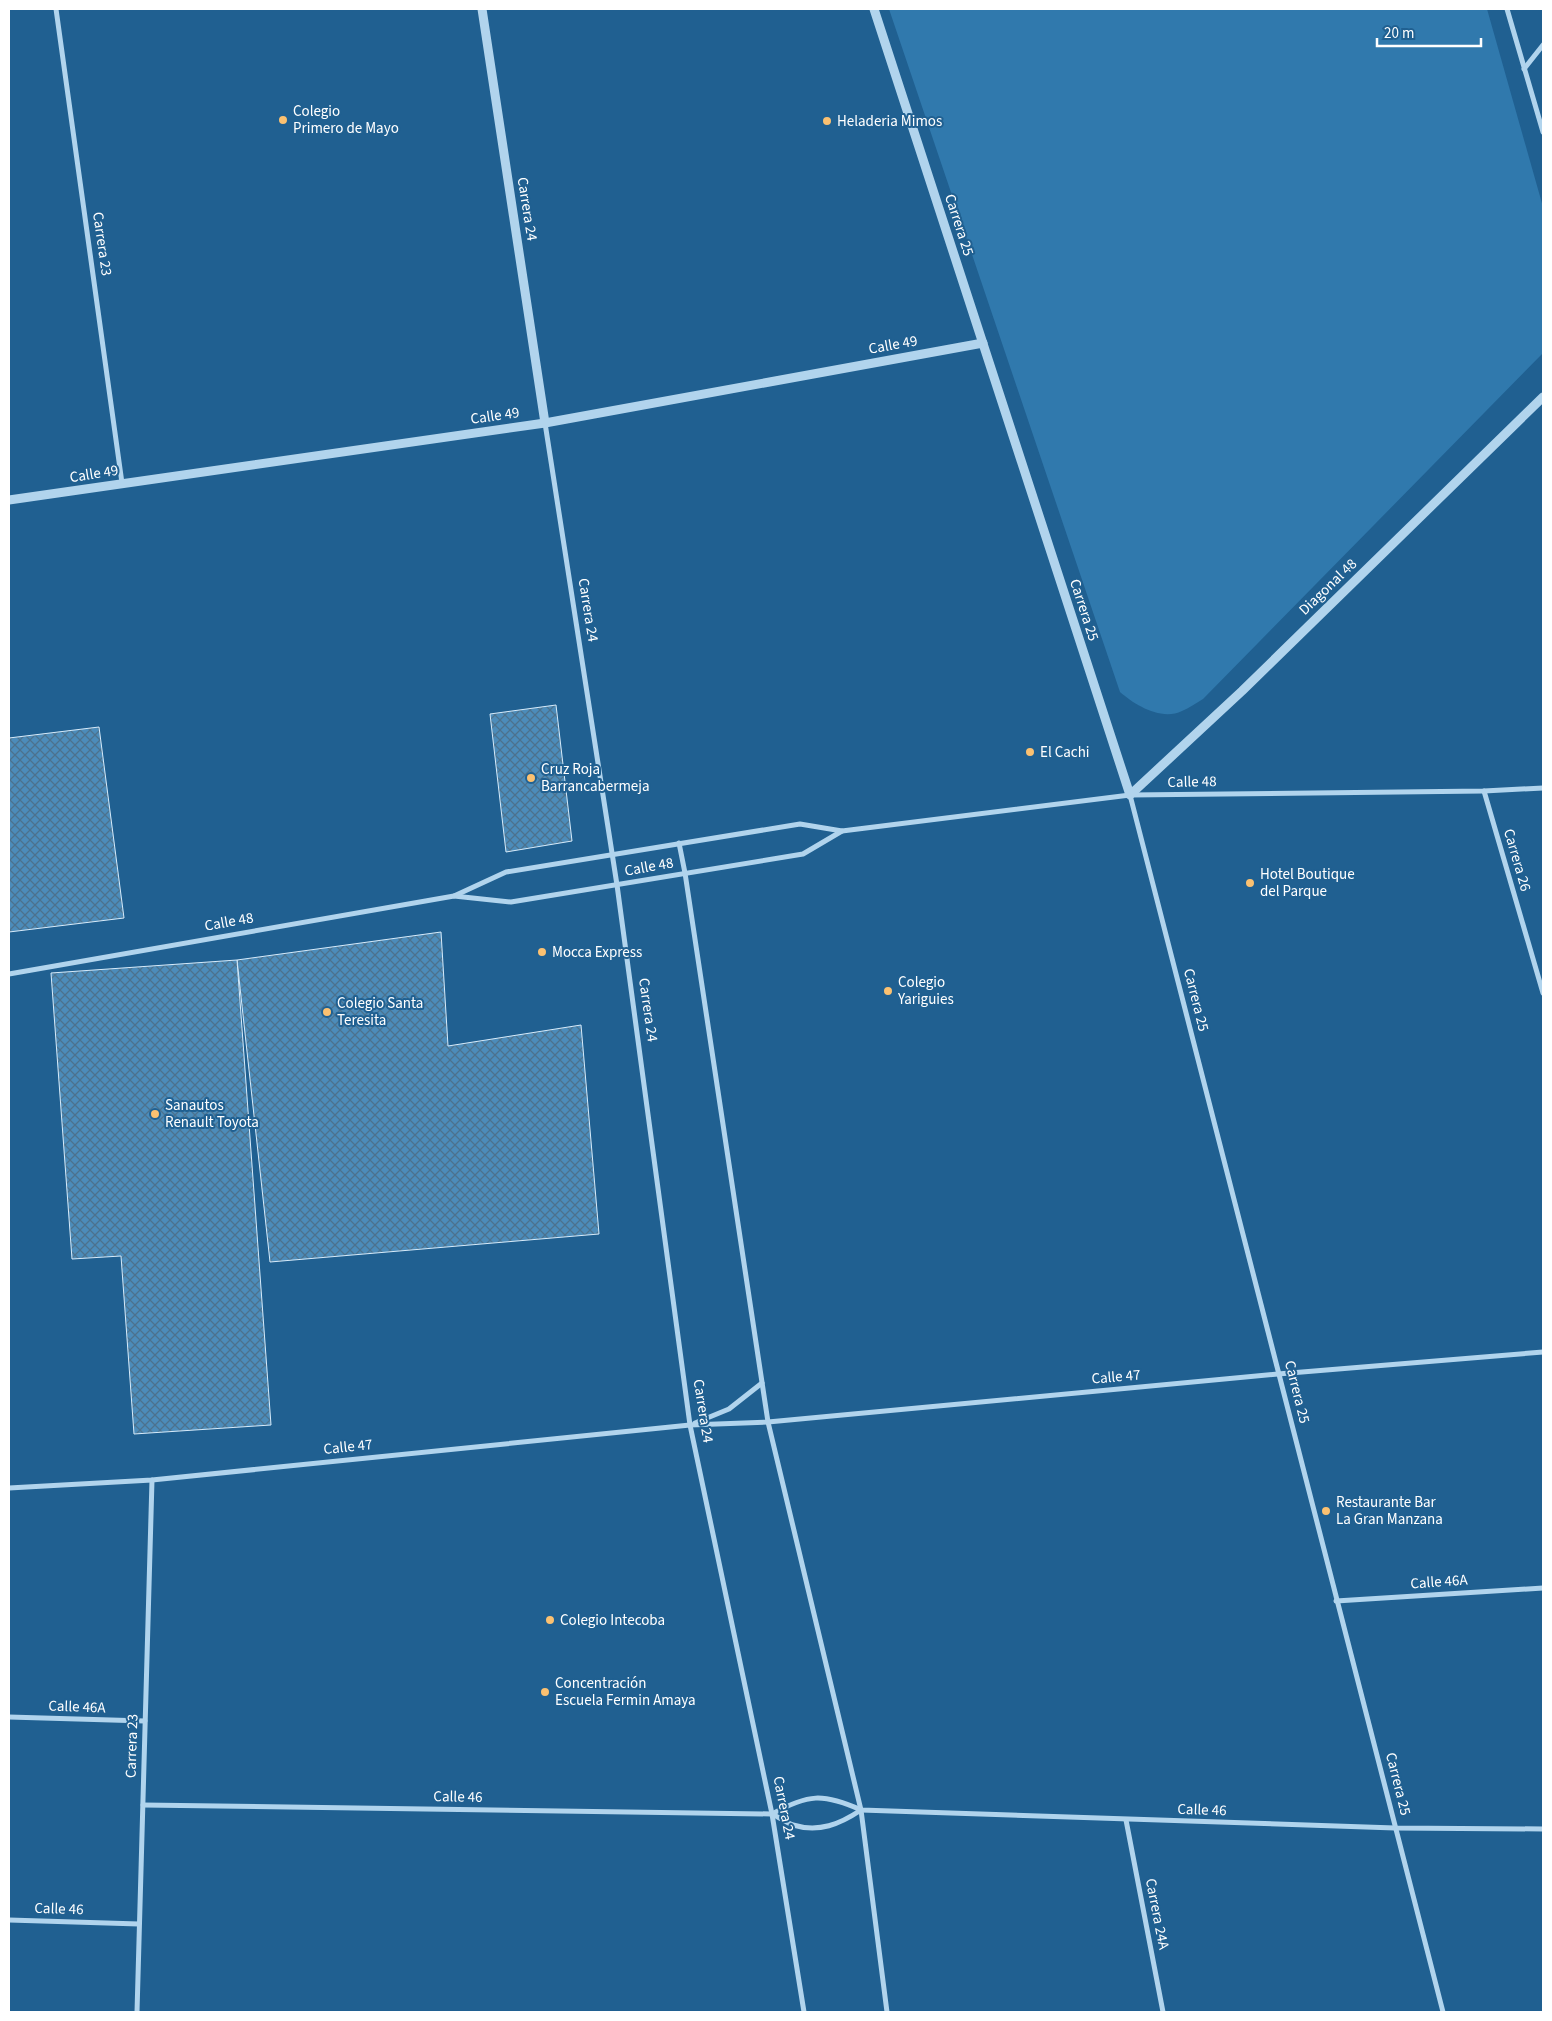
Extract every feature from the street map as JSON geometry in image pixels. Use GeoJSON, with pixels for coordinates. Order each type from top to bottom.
{"type":"FeatureCollection","features":[{"type":"Feature","properties":{"kind":"street","name":"Carrera 23"},"geometry":{"type":"LineString","coordinates":[[56,9],[122,483]]}},
{"type":"Feature","properties":{"kind":"street","name":"Carrera 24"},"geometry":{"type":"LineString","coordinates":[[482,9],[617,885],[690,1425],[772,1814],[804,2012]]}},
{"type":"Feature","properties":{"kind":"street","name":"Carrera 25"},"geometry":{"type":"LineString","coordinates":[[874,9],[1130,795],[1443,2012]]}},
{"type":"Feature","properties":{"kind":"street"},"geometry":{"type":"LineString","coordinates":[[1507,9],[1543,132]]}},
{"type":"Feature","properties":{"kind":"street"},"geometry":{"type":"LineString","coordinates":[[1524,68],[1543,45]]}},
{"type":"Feature","properties":{"kind":"street","name":"Calle 49"},"geometry":{"type":"LineString","coordinates":[[9,500],[545,423],[982,343]]}},
{"type":"Feature","properties":{"kind":"street","name":"Diagonal 48"},"geometry":{"type":"LineString","coordinates":[[1130,795],[1242,691],[1543,397]]}},
{"type":"Feature","properties":{"kind":"street","name":"Calle 48"},"geometry":{"type":"LineString","coordinates":[[9,974],[454,896],[506,872],[800,824],[842,831],[1130,795],[1484,791],[1543,788]]}},
{"type":"Feature","properties":{"kind":"street","name":"Carrera 26"},"geometry":{"type":"LineString","coordinates":[[1484,791],[1543,993]]}},
{"type":"Feature","properties":{"kind":"street","name":"Calle 48"},"geometry":{"type":"LineString","coordinates":[[454,896],[511,902],[803,854],[842,831]]}},
{"type":"Feature","properties":{"kind":"street"},"geometry":{"type":"LineString","coordinates":[[679,843],[686,873],[768,1422],[861,1810],[887,2012]]}},
{"type":"Feature","properties":{"kind":"street","name":"Calle 47"},"geometry":{"type":"LineString","coordinates":[[9,1488],[152,1480],[690,1425],[768,1422],[1278,1374],[1543,1352]]}},
{"type":"Feature","properties":{"kind":"street","name":"Calle 47"},"geometry":{"type":"LineString","coordinates":[[690,1425],[729,1408],[762,1383]]}},
{"type":"Feature","properties":{"kind":"street","name":"Carrera 23"},"geometry":{"type":"LineString","coordinates":[[136,2012],[152,1480]]}},
{"type":"Feature","properties":{"kind":"street","name":"Calle 46A"},"geometry":{"type":"LineString","coordinates":[[1336,1601],[1543,1588]]}},
{"type":"Feature","properties":{"kind":"street","name":"Calle 46A"},"geometry":{"type":"LineString","coordinates":[[9,1717],[145,1721]]}},
{"type":"Feature","properties":{"kind":"street","name":"Calle 46"},"geometry":{"type":"LineString","coordinates":[[772,1814],[793,1802],[816,1797],[839,1800],[861,1810],[1395,1828],[1543,1829]]}},
{"type":"Feature","properties":{"kind":"street","name":"Calle 46"},"geometry":{"type":"LineString","coordinates":[[143,1805],[772,1814],[794,1825],[818,1828],[841,1823],[861,1810]]}},
{"type":"Feature","properties":{"kind":"street","name":"Carrera 24A"},"geometry":{"type":"LineString","coordinates":[[1126,1820],[1163,2012]]}},
{"type":"Feature","properties":{"kind":"street","name":"Calle 46"},"geometry":{"type":"LineString","coordinates":[[9,1920],[139,1924]]}},
{"type":"Feature","properties":{"kind":"shaded area"},"geometry":{"type":"Polygon","coordinates":[[[889,9],[1487,9],[1543,207],[1543,353],[1203,699],[1182,711],[1174,714],[1157,713],[1133,702],[1120,692],[889,9]]]}},
{"type":"Feature","properties":{"kind":"building","name":"Cruz Roja Barrancabermeja"},"geometry":{"type":"Polygon","coordinates":[[[556,705],[572,841],[506,852],[490,714],[556,705]]]}},
{"type":"Feature","properties":{"kind":"building"},"geometry":{"type":"Polygon","coordinates":[[[99,727],[124,918],[9,932],[9,738],[99,727]]]}},
{"type":"Feature","properties":{"kind":"building","name":"Colegio Santa Teresita"},"geometry":{"type":"Polygon","coordinates":[[[441,932],[448,1046],[581,1025],[599,1234],[270,1262],[237,960],[441,932]]]}},
{"type":"Feature","properties":{"kind":"building","name":"Sanautos Renault Toyota"},"geometry":{"type":"Polygon","coordinates":[[[237,960],[271,1425],[134,1434],[121,1256],[72,1259],[51,973],[237,960]]]}},
{"type":"Feature","properties":{"kind":"place","name":"Colegio Primero de Mayo"},"geometry":{"type":"Point","coordinates":[283,120]}},
{"type":"Feature","properties":{"kind":"place","name":"Heladeria Mimos"},"geometry":{"type":"Point","coordinates":[827,121]}},
{"type":"Feature","properties":{"kind":"place","name":"El Cachi"},"geometry":{"type":"Point","coordinates":[1030,752]}},
{"type":"Feature","properties":{"kind":"place","name":"Cruz Roja Barrancabermeja"},"geometry":{"type":"Point","coordinates":[531,778]}},
{"type":"Feature","properties":{"kind":"place","name":"Hotel Boutique del Parque"},"geometry":{"type":"Point","coordinates":[1250,883]}},
{"type":"Feature","properties":{"kind":"place","name":"Mocca Express"},"geometry":{"type":"Point","coordinates":[542,952]}},
{"type":"Feature","properties":{"kind":"place","name":"Colegio Yariguies"},"geometry":{"type":"Point","coordinates":[888,991]}},
{"type":"Feature","properties":{"kind":"place","name":"Colegio Santa Teresita"},"geometry":{"type":"Point","coordinates":[327,1012]}},
{"type":"Feature","properties":{"kind":"place","name":"Sanautos Renault Toyota"},"geometry":{"type":"Point","coordinates":[155,1114]}},
{"type":"Feature","properties":{"kind":"place","name":"Restaurante Bar La Gran Manzana"},"geometry":{"type":"Point","coordinates":[1326,1511]}},
{"type":"Feature","properties":{"kind":"place","name":"Colegio Intecoba"},"geometry":{"type":"Point","coordinates":[550,1620]}},
{"type":"Feature","properties":{"kind":"place","name":"Concentración Escuela Fermin Amaya"},"geometry":{"type":"Point","coordinates":[545,1692]}}]}
